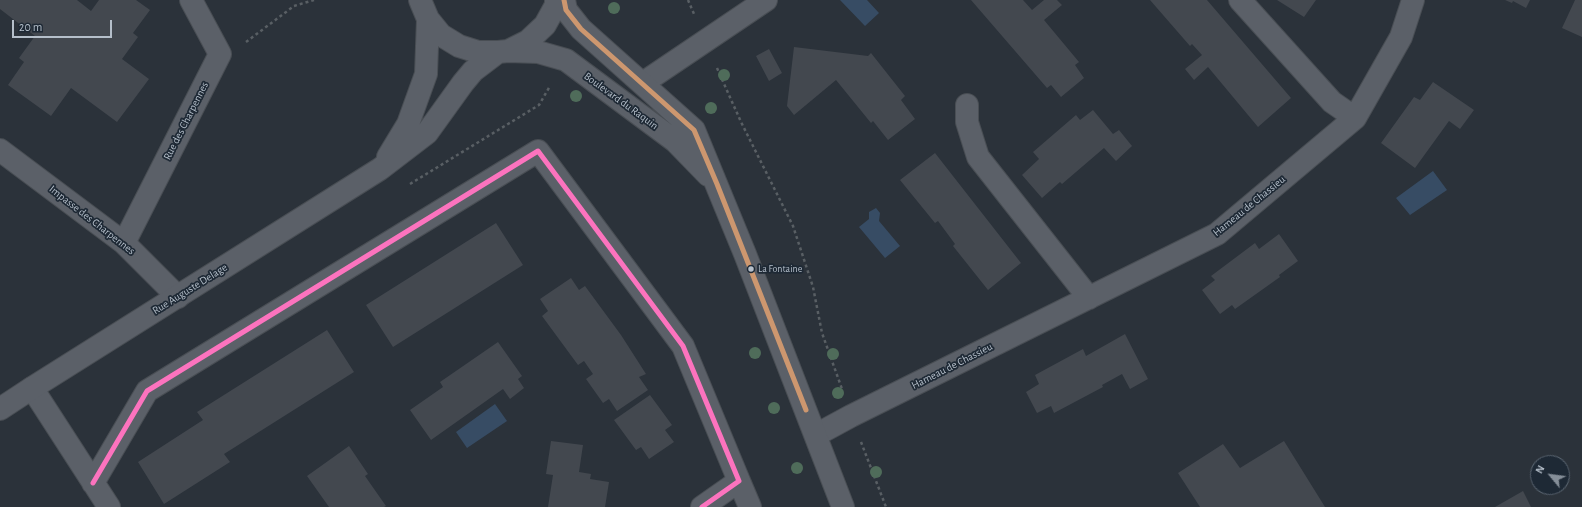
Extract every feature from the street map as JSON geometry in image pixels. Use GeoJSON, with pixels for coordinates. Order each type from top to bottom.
{"type":"FeatureCollection","features":[{"type":"Feature","properties":{"kind":"street"},"geometry":{"type":"LineString","coordinates":[[191,0],[220,54]]}},
{"type":"Feature","properties":{"kind":"street"},"geometry":{"type":"LineString","coordinates":[[503,52],[528,41],[545,25],[556,5],[556,0]]}},
{"type":"Feature","properties":{"kind":"street","name":"Boulevard du Raquin"},"geometry":{"type":"LineString","coordinates":[[564,0],[566,10],[581,29],[694,130],[717,184],[843,507]]}},
{"type":"Feature","properties":{"kind":"street"},"geometry":{"type":"LineString","coordinates":[[643,84],[766,0]]}},
{"type":"Feature","properties":{"kind":"street"},"geometry":{"type":"LineString","coordinates":[[1240,0],[1332,102],[1355,118]]}},
{"type":"Feature","properties":{"kind":"street","name":"Hameau de Chassieu"},"geometry":{"type":"LineString","coordinates":[[816,435],[851,416],[1217,234],[1355,118],[1401,36],[1413,0]]}},
{"type":"Feature","properties":{"kind":"street","name":"Boulevard du Raquin"},"geometry":{"type":"LineString","coordinates":[[424,10],[441,35],[459,46],[478,52],[538,52],[566,60],[675,141],[717,184]]}},
{"type":"Feature","properties":{"kind":"street","name":"Rue Auguste Delage"},"geometry":{"type":"LineString","coordinates":[[380,170],[408,124],[426,74],[424,10]]}},
{"type":"Feature","properties":{"kind":"street","name":"Rue Auguste Delage"},"geometry":{"type":"LineString","coordinates":[[0,409],[380,170],[427,133],[462,83],[474,71],[503,52]]}},
{"type":"Feature","properties":{"kind":"street","name":"Rue des Charpennes"},"geometry":{"type":"LineString","coordinates":[[124,243],[220,54]]}},
{"type":"Feature","properties":{"kind":"street"},"geometry":{"type":"LineString","coordinates":[[967,105],[967,122],[978,157],[1089,298]]}},
{"type":"Feature","properties":{"kind":"street","name":"Impasse des Charpennes"},"geometry":{"type":"LineString","coordinates":[[0,150],[124,243],[178,297]]}},
{"type":"Feature","properties":{"kind":"street"},"geometry":{"type":"LineString","coordinates":[[93,483],[147,391],[538,151],[683,346],[750,507]]}},
{"type":"Feature","properties":{"kind":"street"},"geometry":{"type":"LineString","coordinates":[[32,388],[109,507]]}},
{"type":"Feature","properties":{"kind":"street"},"geometry":{"type":"LineString","coordinates":[[702,507],[739,481]]}},
{"type":"Feature","properties":{"kind":"path"},"geometry":{"type":"LineString","coordinates":[[220,54],[251,40],[294,6],[314,0]]}},
{"type":"Feature","properties":{"kind":"path"},"geometry":{"type":"LineString","coordinates":[[716,66],[741,122],[793,226],[813,287],[822,333],[851,416],[886,507]]}},
{"type":"Feature","properties":{"kind":"water"},"geometry":{"type":"Polygon","coordinates":[[[840,0],[867,0],[879,13],[865,26],[840,0]]]}},
{"type":"Feature","properties":{"kind":"water"},"geometry":{"type":"Polygon","coordinates":[[[1433,171],[1447,190],[1410,215],[1396,198],[1433,171]]]}},
{"type":"Feature","properties":{"kind":"water"},"geometry":{"type":"Polygon","coordinates":[[[876,208],[880,213],[879,221],[900,246],[885,258],[859,227],[869,219],[869,212],[876,208]]]}},
{"type":"Feature","properties":{"kind":"water"},"geometry":{"type":"Polygon","coordinates":[[[495,404],[507,421],[467,448],[456,432],[495,404]]]}},
{"type":"Feature","properties":{"kind":"building"},"geometry":{"type":"Polygon","coordinates":[[[0,0],[77,0],[91,11],[99,0],[136,0],[150,10],[133,33],[138,37],[122,59],[149,79],[117,122],[71,88],[51,116],[8,85],[24,62],[19,58],[35,36],[0,9],[0,0]]]}},
{"type":"Feature","properties":{"kind":"building"},"geometry":{"type":"Polygon","coordinates":[[[971,0],[1023,0],[1032,10],[1044,0],[1057,0],[1062,5],[1044,20],[1079,62],[1075,65],[1084,78],[1061,97],[1051,85],[1047,88],[971,0]]]}},
{"type":"Feature","properties":{"kind":"building"},"geometry":{"type":"Polygon","coordinates":[[[1150,0],[1207,0],[1291,98],[1258,127],[1208,67],[1194,80],[1185,69],[1202,55],[1192,44],[1190,46],[1150,0]]]}},
{"type":"Feature","properties":{"kind":"building"},"geometry":{"type":"Polygon","coordinates":[[[1277,0],[1316,0],[1304,17],[1277,0]]]}},
{"type":"Feature","properties":{"kind":"building"},"geometry":{"type":"Polygon","coordinates":[[[1505,0],[1530,0],[1526,8],[1513,1],[1512,3],[1505,0]]]}},
{"type":"Feature","properties":{"kind":"building"},"geometry":{"type":"Polygon","coordinates":[[[1575,0],[1582,0],[1582,37],[1562,28],[1575,0]]]}},
{"type":"Feature","properties":{"kind":"building"},"geometry":{"type":"Polygon","coordinates":[[[794,47],[868,56],[871,53],[905,96],[901,100],[915,119],[888,140],[873,121],[871,123],[836,80],[794,115],[787,106],[794,47]]]}},
{"type":"Feature","properties":{"kind":"building"},"geometry":{"type":"Polygon","coordinates":[[[769,49],[782,73],[769,81],[756,56],[769,49]]]}},
{"type":"Feature","properties":{"kind":"building"},"geometry":{"type":"Polygon","coordinates":[[[1433,82],[1474,110],[1460,129],[1449,121],[1415,168],[1381,143],[1414,97],[1420,100],[1433,82]]]}},
{"type":"Feature","properties":{"kind":"building"},"geometry":{"type":"Polygon","coordinates":[[[1093,110],[1113,134],[1119,130],[1132,146],[1116,161],[1104,148],[1062,184],[1060,182],[1042,198],[1022,175],[1039,159],[1033,152],[1076,115],[1080,120],[1093,110]]]}},
{"type":"Feature","properties":{"kind":"building"},"geometry":{"type":"Polygon","coordinates":[[[935,153],[1021,263],[988,290],[953,246],[955,244],[938,221],[935,223],[900,180],[935,153]]]}},
{"type":"Feature","properties":{"kind":"building"},"geometry":{"type":"Polygon","coordinates":[[[496,223],[523,265],[393,347],[366,305],[496,223]]]}},
{"type":"Feature","properties":{"kind":"building"},"geometry":{"type":"Polygon","coordinates":[[[1279,234],[1298,261],[1279,275],[1280,277],[1235,309],[1232,305],[1220,314],[1202,290],[1215,280],[1211,276],[1255,243],[1259,249],[1279,234]]]}},
{"type":"Feature","properties":{"kind":"building"},"geometry":{"type":"Polygon","coordinates":[[[571,278],[579,290],[585,286],[621,335],[646,374],[639,377],[648,390],[617,411],[609,399],[603,403],[586,379],[593,374],[584,361],[578,365],[542,316],[548,311],[540,299],[571,278]]]}},
{"type":"Feature","properties":{"kind":"building"},"geometry":{"type":"Polygon","coordinates":[[[327,330],[354,372],[224,454],[230,462],[164,504],[138,462],[203,420],[197,412],[327,330]]]}},
{"type":"Feature","properties":{"kind":"building"},"geometry":{"type":"Polygon","coordinates":[[[1125,334],[1148,379],[1130,389],[1122,374],[1102,385],[1103,387],[1054,413],[1051,406],[1037,413],[1026,392],[1039,384],[1035,375],[1083,349],[1086,356],[1125,334]]]}},
{"type":"Feature","properties":{"kind":"building"},"geometry":{"type":"Polygon","coordinates":[[[498,342],[522,376],[518,379],[524,388],[510,399],[503,389],[431,440],[410,410],[443,387],[440,382],[498,342]]]}},
{"type":"Feature","properties":{"kind":"building"},"geometry":{"type":"Polygon","coordinates":[[[650,395],[672,425],[665,430],[674,442],[649,459],[641,447],[636,450],[614,420],[650,395]]]}},
{"type":"Feature","properties":{"kind":"building"},"geometry":{"type":"Polygon","coordinates":[[[551,441],[583,445],[579,472],[591,474],[590,479],[609,482],[605,507],[548,507],[553,475],[546,474],[551,441]]]}},
{"type":"Feature","properties":{"kind":"building"},"geometry":{"type":"Polygon","coordinates":[[[1284,441],[1325,507],[1200,507],[1178,473],[1223,444],[1240,468],[1284,441]]]}},
{"type":"Feature","properties":{"kind":"building"},"geometry":{"type":"Polygon","coordinates":[[[349,446],[368,474],[365,476],[386,506],[329,507],[307,476],[349,446]]]}},
{"type":"Feature","properties":{"kind":"building"},"geometry":{"type":"Polygon","coordinates":[[[1523,491],[1531,507],[1495,507],[1523,491]]]}},
{"type":"Feature","properties":{"kind":"transit line"},"geometry":{"type":"LineString","coordinates":[[564,0],[566,10],[581,29],[694,130],[717,184],[806,410]]}},
{"type":"Feature","properties":{"kind":"transit line"},"geometry":{"type":"LineString","coordinates":[[93,483],[147,391],[538,151],[683,346],[739,481],[702,507]]}},
{"type":"Feature","properties":{"kind":"place","name":"La Fontaine"},"geometry":{"type":"Point","coordinates":[751,269]}}]}
